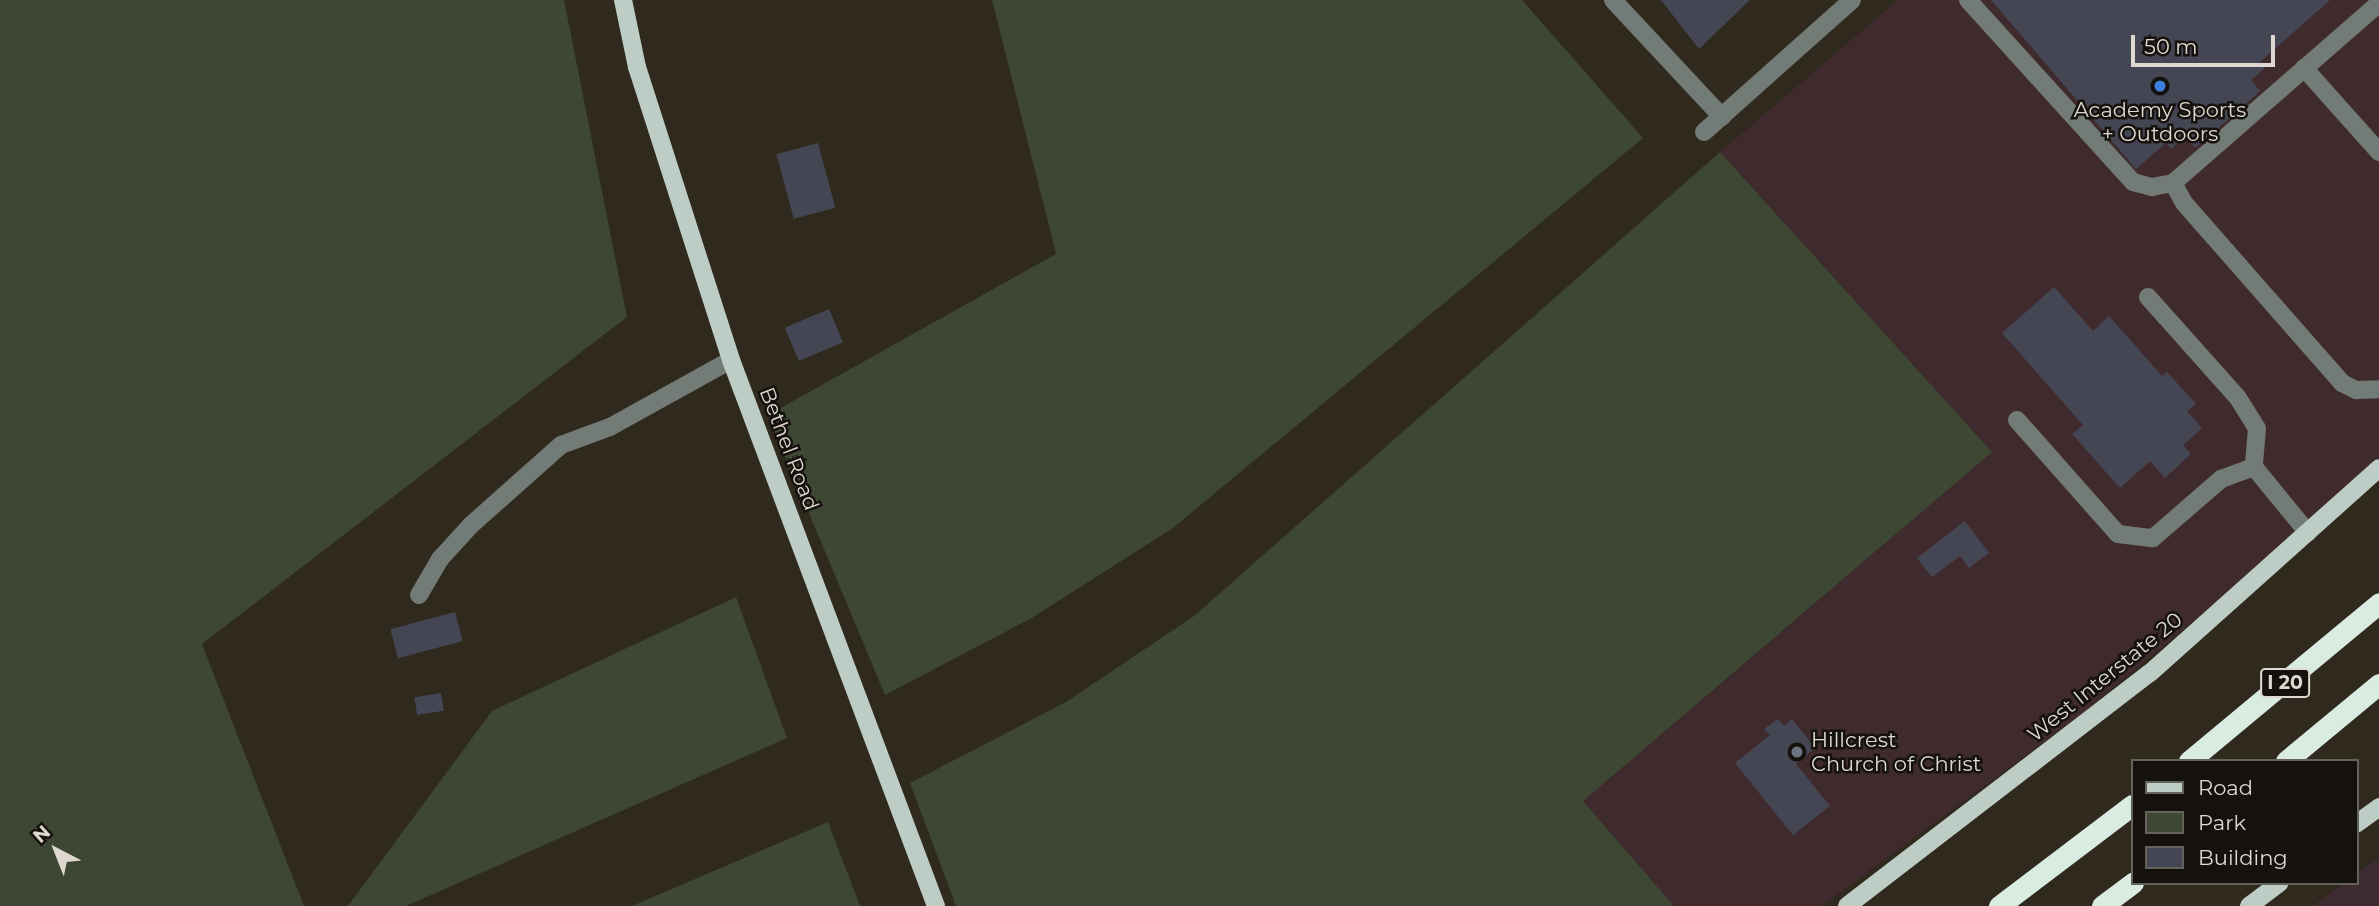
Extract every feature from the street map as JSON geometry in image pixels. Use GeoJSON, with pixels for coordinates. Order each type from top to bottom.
{"type":"FeatureCollection","features":[{"type":"Feature","properties":{"kind":"highway","name":"I 20"},"geometry":{"type":"LineString","coordinates":[[2191,759],[2379,603]]}},
{"type":"Feature","properties":{"kind":"highway"},"geometry":{"type":"LineString","coordinates":[[2288,759],[2379,684]]}},
{"type":"Feature","properties":{"kind":"highway"},"geometry":{"type":"LineString","coordinates":[[1999,906],[2130,807]]}},
{"type":"Feature","properties":{"kind":"highway"},"geometry":{"type":"LineString","coordinates":[[2102,906],[2130,885]]}},
{"type":"Feature","properties":{"kind":"main road","name":"Bethel Road"},"geometry":{"type":"LineString","coordinates":[[623,0],[637,67],[732,360],[936,906]]}},
{"type":"Feature","properties":{"kind":"main road","name":"West Interstate 20"},"geometry":{"type":"LineString","coordinates":[[1847,906],[2150,673],[2379,468]]}},
{"type":"Feature","properties":{"kind":"main road"},"geometry":{"type":"LineString","coordinates":[[2358,823],[2379,807]]}},
{"type":"Feature","properties":{"kind":"main road"},"geometry":{"type":"LineString","coordinates":[[2249,906],[2276,885]]}},
{"type":"Feature","properties":{"kind":"street"},"geometry":{"type":"LineString","coordinates":[[1613,0],[1722,117]]}},
{"type":"Feature","properties":{"kind":"street"},"geometry":{"type":"LineString","coordinates":[[1704,132],[1852,0]]}},
{"type":"Feature","properties":{"kind":"street"},"geometry":{"type":"LineString","coordinates":[[1968,0],[2133,182],[2152,187],[2173,183],[2379,3]]}},
{"type":"Feature","properties":{"kind":"street"},"geometry":{"type":"LineString","coordinates":[[2304,68],[2379,152]]}},
{"type":"Feature","properties":{"kind":"street"},"geometry":{"type":"LineString","coordinates":[[2173,183],[2184,202],[2342,383],[2356,390],[2379,389]]}},
{"type":"Feature","properties":{"kind":"street"},"geometry":{"type":"LineString","coordinates":[[2148,298],[2238,398],[2257,429],[2254,467],[2308,533]]}},
{"type":"Feature","properties":{"kind":"street"},"geometry":{"type":"LineString","coordinates":[[419,595],[440,559],[471,526],[561,445],[610,427],[732,360]]}},
{"type":"Feature","properties":{"kind":"street"},"geometry":{"type":"LineString","coordinates":[[2017,420],[2118,534],[2153,538],[2221,479],[2254,467]]}},
{"type":"Feature","properties":{"kind":"shaded area"},"geometry":{"type":"Polygon","coordinates":[[[1898,0],[2379,0],[2379,458],[2269,559],[2079,716],[1822,906],[1674,906],[1583,801],[1992,452],[1720,152],[1898,0]]]}},
{"type":"Feature","properties":{"kind":"shaded area"},"geometry":{"type":"Polygon","coordinates":[[[2379,857],[2379,906],[2313,906],[2341,885],[2358,885],[2358,873],[2379,857]]]}},
{"type":"Feature","properties":{"kind":"green space"},"geometry":{"type":"Polygon","coordinates":[[[0,0],[564,0],[627,317],[202,644],[304,906],[0,906],[0,0]]]}},
{"type":"Feature","properties":{"kind":"green space"},"geometry":{"type":"Polygon","coordinates":[[[992,0],[1522,0],[1643,138],[1173,528],[1030,619],[885,695],[768,415],[1056,254],[992,0]]]}},
{"type":"Feature","properties":{"kind":"green space"},"geometry":{"type":"Polygon","coordinates":[[[1720,152],[1992,452],[1583,801],[1674,906],[956,906],[910,783],[1066,702],[1194,616],[1720,152]]]}},
{"type":"Feature","properties":{"kind":"green space"},"geometry":{"type":"Polygon","coordinates":[[[736,597],[787,738],[406,906],[348,906],[492,711],[736,597]]]}},
{"type":"Feature","properties":{"kind":"green space"},"geometry":{"type":"Polygon","coordinates":[[[828,822],[860,906],[632,906],[828,822]]]}},
{"type":"Feature","properties":{"kind":"building"},"geometry":{"type":"Polygon","coordinates":[[[1661,0],[1750,0],[1699,49],[1661,0]]]}},
{"type":"Feature","properties":{"kind":"building","name":"Academy Sports + Outdoors"},"geometry":{"type":"Polygon","coordinates":[[[1991,0],[2330,0],[2260,62],[2265,68],[2251,80],[2260,91],[2214,132],[2195,148],[2185,136],[2171,149],[2166,143],[2136,169],[1991,0]]]}},
{"type":"Feature","properties":{"kind":"building"},"geometry":{"type":"Polygon","coordinates":[[[818,143],[835,208],[794,219],[776,154],[818,143]]]}},
{"type":"Feature","properties":{"kind":"building"},"geometry":{"type":"Polygon","coordinates":[[[2054,287],[2093,331],[2109,316],[2162,376],[2167,372],[2196,404],[2187,411],[2202,428],[2183,445],[2191,454],[2165,478],[2150,461],[2120,488],[2072,434],[2083,425],[2002,333],[2054,287]]]}},
{"type":"Feature","properties":{"kind":"building"},"geometry":{"type":"Polygon","coordinates":[[[829,309],[843,342],[799,361],[785,328],[829,309]]]}},
{"type":"Feature","properties":{"kind":"building"},"geometry":{"type":"Polygon","coordinates":[[[1965,521],[1989,553],[1969,568],[1960,556],[1932,577],[1917,558],[1965,521]]]}},
{"type":"Feature","properties":{"kind":"building"},"geometry":{"type":"Polygon","coordinates":[[[455,612],[463,641],[398,658],[390,629],[455,612]]]}},
{"type":"Feature","properties":{"kind":"building"},"geometry":{"type":"Polygon","coordinates":[[[441,693],[444,711],[417,715],[414,697],[441,693]]]}},
{"type":"Feature","properties":{"kind":"building"},"geometry":{"type":"Polygon","coordinates":[[[1778,719],[1784,726],[1792,719],[1815,748],[1796,764],[1830,806],[1793,835],[1735,763],[1770,735],[1764,729],[1778,719]]]}},
{"type":"Feature","properties":{"kind":"place","name":"Academy Sports + Outdoors"},"geometry":{"type":"Point","coordinates":[2160,86]}},
{"type":"Feature","properties":{"kind":"place","name":"Hillcrest Church of Christ"},"geometry":{"type":"Point","coordinates":[1797,752]}}]}
